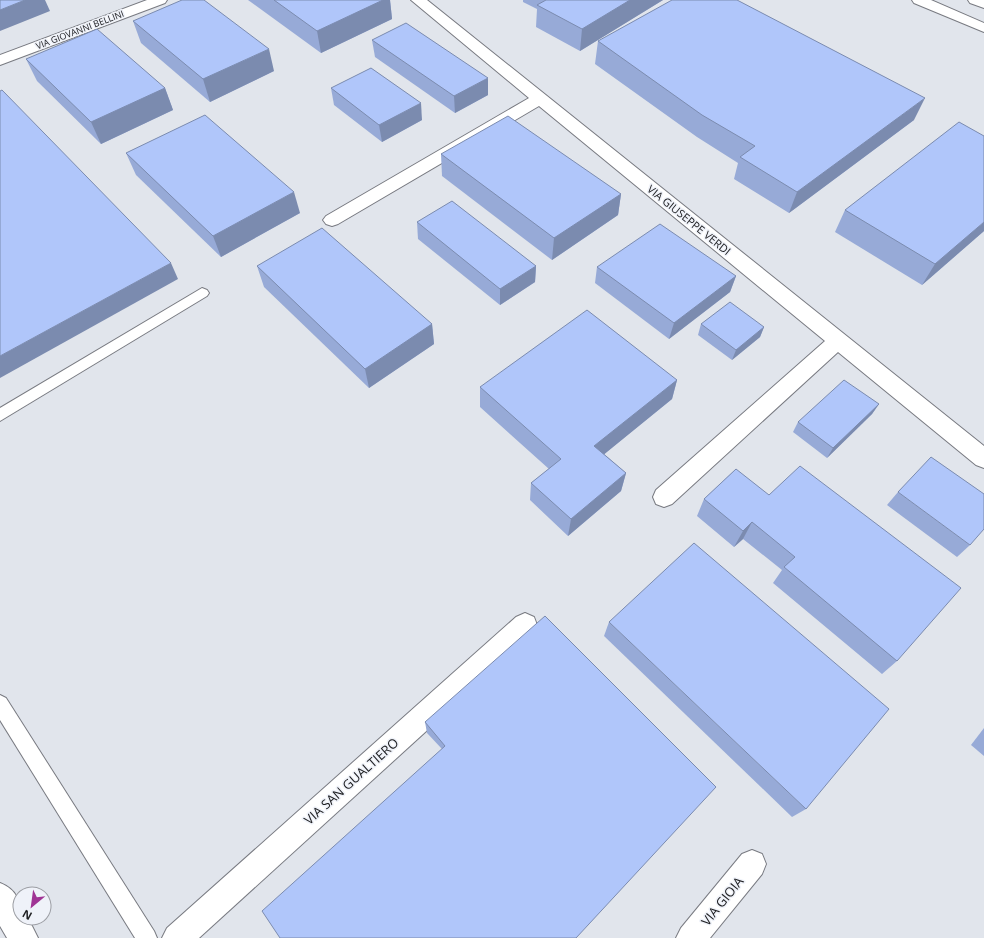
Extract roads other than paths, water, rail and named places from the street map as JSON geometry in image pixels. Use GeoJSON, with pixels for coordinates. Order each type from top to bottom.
{"type":"FeatureCollection","features":[{"type":"Feature","properties":{"kind":"main road","name":"VIA GIOVANNI BELLINI"},"geometry":{"type":"LineString","coordinates":[[0,60],[160,0]]}},
{"type":"Feature","properties":{"kind":"main road","name":"VIA GIUSEPPE VERDI"},"geometry":{"type":"LineString","coordinates":[[418,0],[984,459]]}},
{"type":"Feature","properties":{"kind":"main road"},"geometry":{"type":"LineString","coordinates":[[919,0],[984,28]]}},
{"type":"Feature","properties":{"kind":"main road"},"geometry":{"type":"LineString","coordinates":[[975,0],[984,4]]}},
{"type":"Feature","properties":{"kind":"main road"},"geometry":{"type":"LineString","coordinates":[[332,220],[540,99]]}},
{"type":"Feature","properties":{"kind":"main road"},"geometry":{"type":"LineString","coordinates":[[664,497],[838,341]]}},
{"type":"Feature","properties":{"kind":"main road","name":"VIA SAN GUALTIERO"},"geometry":{"type":"LineString","coordinates":[[177,938],[525,625]]}},
{"type":"Feature","properties":{"kind":"main road","name":"VIA GIOIA"},"geometry":{"type":"LineString","coordinates":[[691,938],[752,864]]}},
{"type":"Feature","properties":{"kind":"main road"},"geometry":{"type":"LineString","coordinates":[[0,897],[23,938]]}},
{"type":"Feature","properties":{"kind":"lane"},"geometry":{"type":"LineString","coordinates":[[0,415],[202,293]]}},
{"type":"Feature","properties":{"kind":"lane"},"geometry":{"type":"LineString","coordinates":[[0,704],[5,724],[147,938]]}}]}
